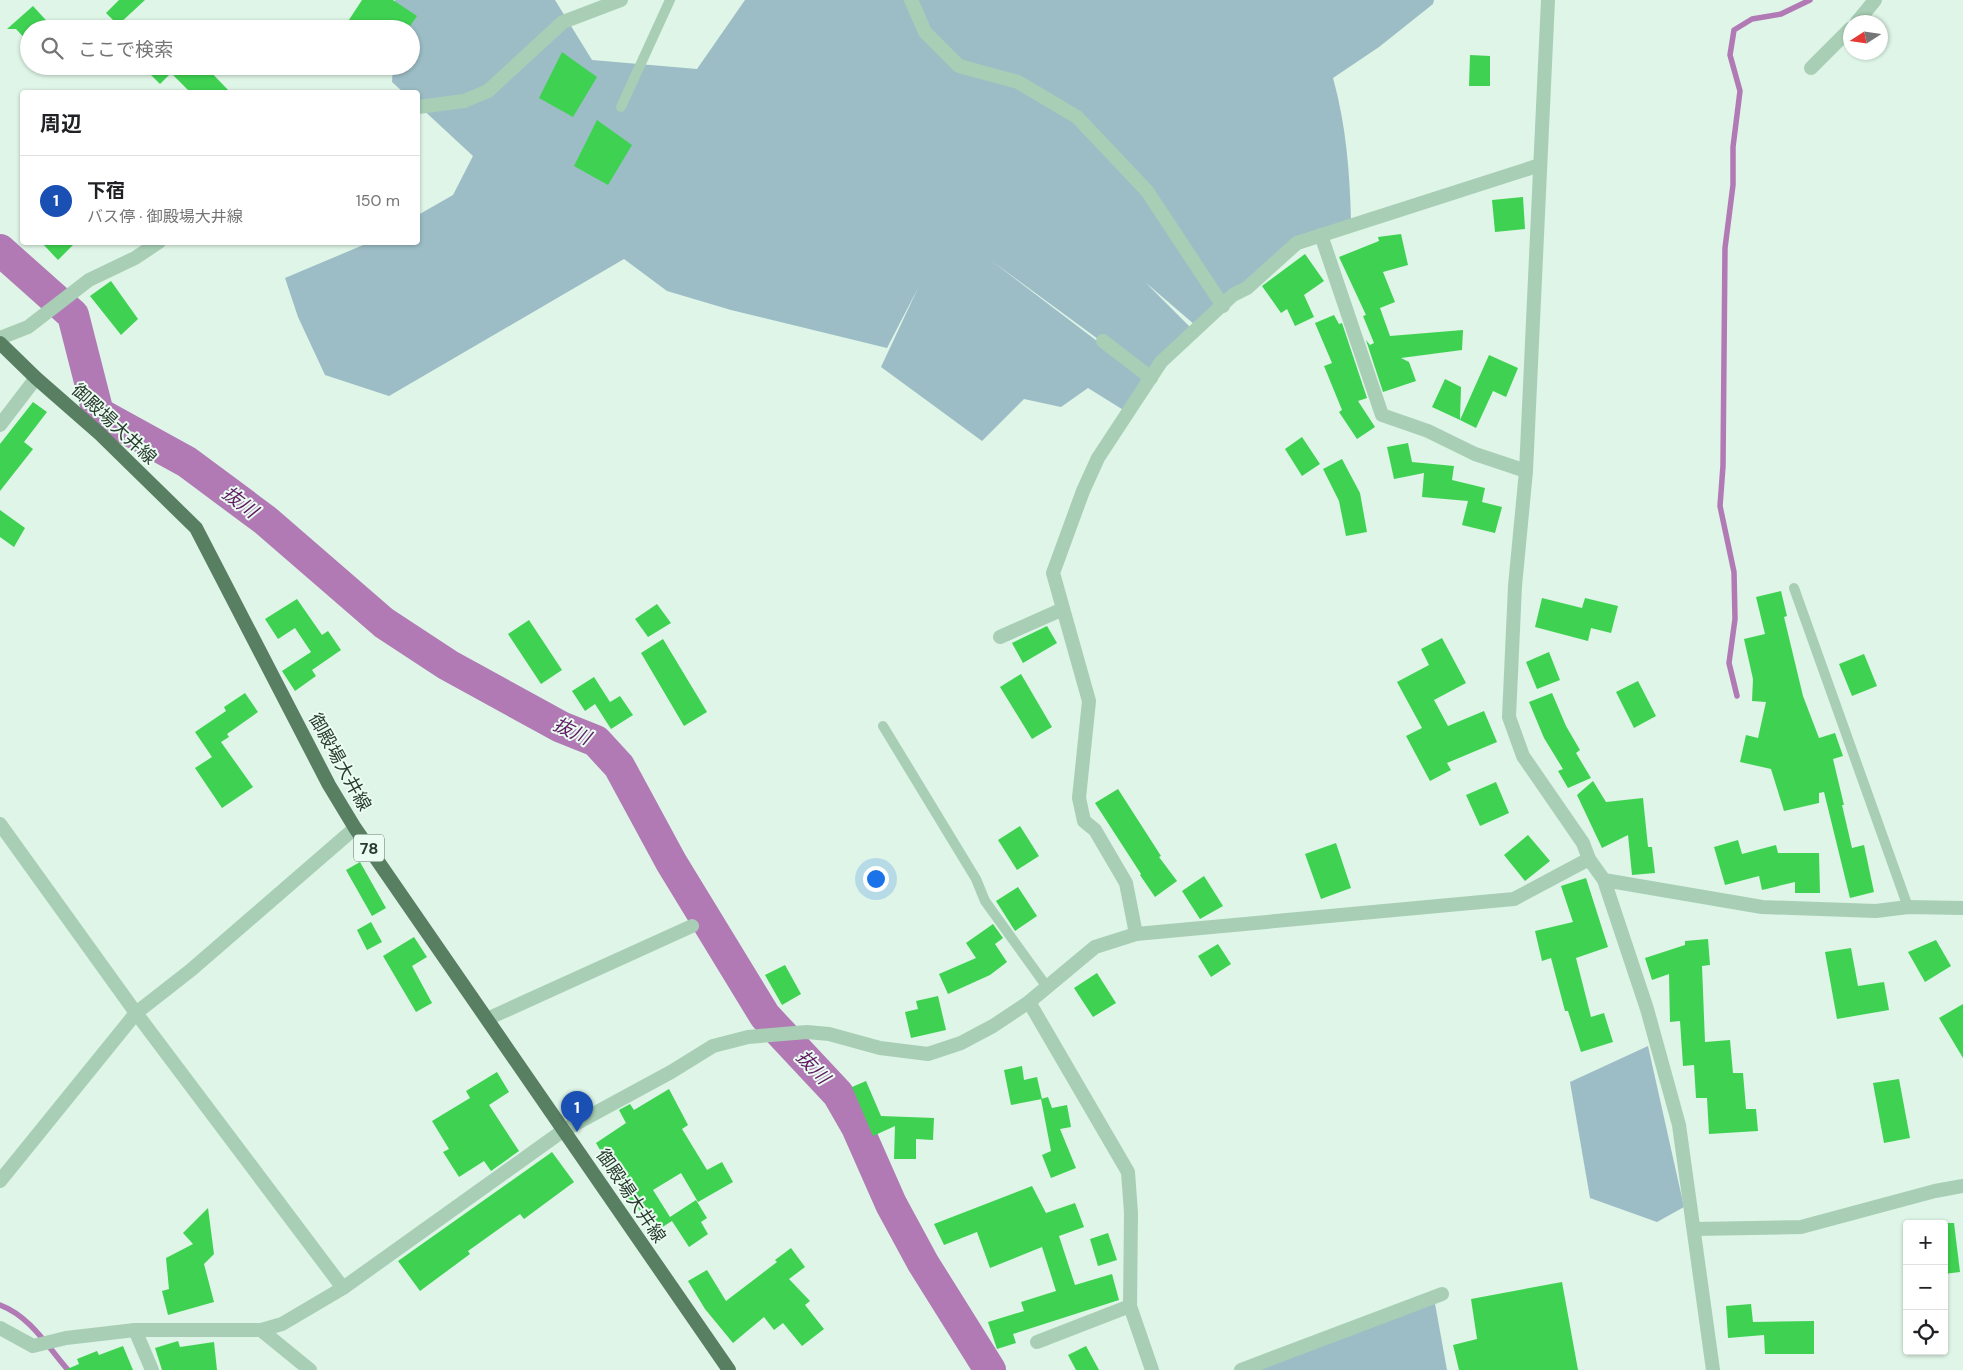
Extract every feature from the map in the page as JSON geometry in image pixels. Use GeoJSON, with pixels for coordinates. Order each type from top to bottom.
{"type":"FeatureCollection","features":[{"type":"Feature","properties":{"kind":"main road","name":"御殿場大井線"},"geometry":{"type":"LineString","coordinates":[[0,343],[36,378],[100,434],[196,528],[329,785],[355,828],[728,1370]]}},
{"type":"Feature","properties":{"kind":"street"},"geometry":{"type":"LineString","coordinates":[[420,107],[464,101],[488,91],[563,22],[621,0]]}},
{"type":"Feature","properties":{"kind":"street"},"geometry":{"type":"LineString","coordinates":[[911,0],[925,32],[959,66],[1018,82],[1077,117],[1147,190],[1224,306]]}},
{"type":"Feature","properties":{"kind":"street"},"geometry":{"type":"LineString","coordinates":[[1548,0],[1526,471],[1515,586],[1509,717],[1523,756],[1583,843],[1589,859],[1604,880],[1647,1009],[1680,1125],[1713,1370]]}},
{"type":"Feature","properties":{"kind":"street"},"geometry":{"type":"LineString","coordinates":[[1863,15],[1875,0]]}},
{"type":"Feature","properties":{"kind":"street"},"geometry":{"type":"LineString","coordinates":[[1811,68],[1843,36]]}},
{"type":"Feature","properties":{"kind":"street"},"geometry":{"type":"LineString","coordinates":[[1136,934],[1126,882],[1095,830],[1084,821],[1079,798],[1089,701],[1053,573],[1083,491],[1098,458],[1162,362],[1224,306],[1232,295],[1247,288],[1297,243],[1540,165]]}},
{"type":"Feature","properties":{"kind":"street"},"geometry":{"type":"LineString","coordinates":[[1321,235],[1382,415],[1428,431],[1475,454],[1526,471]]}},
{"type":"Feature","properties":{"kind":"street"},"geometry":{"type":"LineString","coordinates":[[0,338],[28,327],[89,280],[135,258],[154,245]]}},
{"type":"Feature","properties":{"kind":"street"},"geometry":{"type":"LineString","coordinates":[[1104,341],[1151,378]]}},
{"type":"Feature","properties":{"kind":"street"},"geometry":{"type":"LineString","coordinates":[[0,425],[36,378]]}},
{"type":"Feature","properties":{"kind":"street"},"geometry":{"type":"LineString","coordinates":[[1000,637],[1063,609]]}},
{"type":"Feature","properties":{"kind":"street"},"geometry":{"type":"LineString","coordinates":[[0,824],[136,1013],[343,1288]]}},
{"type":"Feature","properties":{"kind":"street"},"geometry":{"type":"LineString","coordinates":[[0,1181],[136,1013],[191,970],[355,828]]}},
{"type":"Feature","properties":{"kind":"street"},"geometry":{"type":"LineString","coordinates":[[0,1328],[33,1346],[66,1338],[135,1330],[261,1330],[282,1324],[343,1288],[564,1130],[671,1072],[713,1046],[748,1037],[807,1032],[829,1034],[880,1048],[928,1054],[961,1043],[993,1026],[1029,1002],[1095,947],[1136,934],[1514,899],[1589,859]]}},
{"type":"Feature","properties":{"kind":"street"},"geometry":{"type":"LineString","coordinates":[[1604,880],[1762,907],[1876,911],[1908,907],[1963,908]]}},
{"type":"Feature","properties":{"kind":"street"},"geometry":{"type":"LineString","coordinates":[[487,1019],[692,926]]}},
{"type":"Feature","properties":{"kind":"street"},"geometry":{"type":"LineString","coordinates":[[1029,1002],[1128,1172],[1131,1213],[1130,1306],[1152,1370]]}},
{"type":"Feature","properties":{"kind":"street"},"geometry":{"type":"LineString","coordinates":[[1695,1229],[1801,1227],[1935,1190],[1963,1186]]}},
{"type":"Feature","properties":{"kind":"street"},"geometry":{"type":"LineString","coordinates":[[1241,1370],[1442,1294]]}},
{"type":"Feature","properties":{"kind":"street"},"geometry":{"type":"LineString","coordinates":[[1037,1342],[1130,1306]]}},
{"type":"Feature","properties":{"kind":"street"},"geometry":{"type":"LineString","coordinates":[[135,1330],[152,1370]]}},
{"type":"Feature","properties":{"kind":"street"},"geometry":{"type":"LineString","coordinates":[[261,1330],[310,1370]]}},
{"type":"Feature","properties":{"kind":"lane"},"geometry":{"type":"LineString","coordinates":[[622,107],[670,0]]}},
{"type":"Feature","properties":{"kind":"lane"},"geometry":{"type":"LineString","coordinates":[[1794,588],[1908,907]]}},
{"type":"Feature","properties":{"kind":"lane"},"geometry":{"type":"LineString","coordinates":[[883,726],[976,879],[985,901],[1047,988]]}},
{"type":"Feature","properties":{"kind":"shaded area"},"geometry":{"type":"Polygon","coordinates":[[[395,0],[555,0],[592,60],[697,69],[745,0],[1434,0],[1433,4],[1379,47],[1333,78],[1341,113],[1346,149],[1351,221],[1289,245],[1195,325],[1145,282],[1193,330],[1151,378],[989,259],[1147,379],[1125,411],[1088,388],[1061,407],[1024,399],[982,441],[881,367],[918,288],[887,348],[731,310],[667,291],[624,259],[389,396],[325,375],[298,317],[285,278],[363,245],[420,245],[420,214],[453,195],[473,156],[420,107],[420,90],[401,90],[392,82],[392,75],[420,75],[420,20],[394,20],[395,0]]]}},
{"type":"Feature","properties":{"kind":"shaded area"},"geometry":{"type":"Polygon","coordinates":[[[1648,1046],[1684,1207],[1657,1222],[1590,1198],[1570,1082],[1648,1046]]]}},
{"type":"Feature","properties":{"kind":"shaded area"},"geometry":{"type":"Polygon","coordinates":[[[1434,1298],[1447,1370],[1243,1370],[1434,1298]]]}},
{"type":"Feature","properties":{"kind":"building"},"geometry":{"type":"Polygon","coordinates":[[[119,0],[145,0],[123,20],[113,20],[106,13],[119,0]]]}},
{"type":"Feature","properties":{"kind":"building"},"geometry":{"type":"Polygon","coordinates":[[[362,0],[393,0],[417,16],[414,20],[349,20],[362,0]]]}},
{"type":"Feature","properties":{"kind":"building"},"geometry":{"type":"Polygon","coordinates":[[[33,6],[46,20],[20,20],[20,33],[16,29],[7,29],[33,6]]]}},
{"type":"Feature","properties":{"kind":"building"},"geometry":{"type":"Polygon","coordinates":[[[562,52],[597,77],[573,117],[539,98],[562,52]]]}},
{"type":"Feature","properties":{"kind":"building"},"geometry":{"type":"Polygon","coordinates":[[[1470,55],[1490,56],[1490,86],[1469,86],[1470,55]]]}},
{"type":"Feature","properties":{"kind":"building"},"geometry":{"type":"Polygon","coordinates":[[[151,75],[169,75],[160,84],[151,75]]]}},
{"type":"Feature","properties":{"kind":"building"},"geometry":{"type":"Polygon","coordinates":[[[173,75],[214,75],[228,90],[188,90],[173,75]]]}},
{"type":"Feature","properties":{"kind":"building"},"geometry":{"type":"Polygon","coordinates":[[[597,120],[632,145],[608,185],[574,166],[597,120]]]}},
{"type":"Feature","properties":{"kind":"building"},"geometry":{"type":"Polygon","coordinates":[[[1523,197],[1525,229],[1495,232],[1492,200],[1523,197]]]}},
{"type":"Feature","properties":{"kind":"building"},"geometry":{"type":"Polygon","coordinates":[[[1401,234],[1408,265],[1383,272],[1395,302],[1380,308],[1390,336],[1463,330],[1462,350],[1401,358],[1409,362],[1416,381],[1383,392],[1366,340],[1370,345],[1374,343],[1363,316],[1366,315],[1339,257],[1379,241],[1378,237],[1401,234]]]}},
{"type":"Feature","properties":{"kind":"building"},"geometry":{"type":"Polygon","coordinates":[[[44,245],[73,245],[58,260],[44,245]]]}},
{"type":"Feature","properties":{"kind":"building"},"geometry":{"type":"Polygon","coordinates":[[[1305,254],[1324,281],[1304,295],[1314,317],[1295,326],[1287,309],[1281,313],[1262,286],[1305,254]]]}},
{"type":"Feature","properties":{"kind":"building"},"geometry":{"type":"Polygon","coordinates":[[[111,281],[138,319],[121,335],[90,296],[111,281]]]}},
{"type":"Feature","properties":{"kind":"building"},"geometry":{"type":"Polygon","coordinates":[[[1334,315],[1339,324],[1342,323],[1367,398],[1358,401],[1375,427],[1357,439],[1339,412],[1342,410],[1324,366],[1332,363],[1315,323],[1334,315]]]}},
{"type":"Feature","properties":{"kind":"building"},"geometry":{"type":"Polygon","coordinates":[[[1489,355],[1518,368],[1506,397],[1493,391],[1476,428],[1460,420],[1489,355]]]}},
{"type":"Feature","properties":{"kind":"building"},"geometry":{"type":"Polygon","coordinates":[[[1445,379],[1461,387],[1460,420],[1432,407],[1445,379]]]}},
{"type":"Feature","properties":{"kind":"building"},"geometry":{"type":"Polygon","coordinates":[[[33,402],[47,412],[24,442],[33,449],[0,491],[0,444],[33,402]]]}},
{"type":"Feature","properties":{"kind":"building"},"geometry":{"type":"Polygon","coordinates":[[[1302,437],[1320,464],[1302,476],[1285,449],[1302,437]]]}},
{"type":"Feature","properties":{"kind":"building"},"geometry":{"type":"Polygon","coordinates":[[[1408,443],[1412,462],[1454,466],[1452,480],[1485,488],[1482,502],[1502,507],[1495,533],[1462,525],[1468,501],[1422,497],[1424,473],[1394,479],[1387,447],[1408,443]]]}},
{"type":"Feature","properties":{"kind":"building"},"geometry":{"type":"Polygon","coordinates":[[[1342,459],[1360,493],[1367,532],[1346,536],[1339,501],[1323,469],[1342,459]]]}},
{"type":"Feature","properties":{"kind":"building"},"geometry":{"type":"Polygon","coordinates":[[[0,510],[25,528],[14,547],[0,537],[0,510]]]}},
{"type":"Feature","properties":{"kind":"building"},"geometry":{"type":"Polygon","coordinates":[[[1781,591],[1787,616],[1784,617],[1803,696],[1819,738],[1835,733],[1843,756],[1833,759],[1844,805],[1842,805],[1852,848],[1864,845],[1874,892],[1850,898],[1824,792],[1819,793],[1819,803],[1784,811],[1771,769],[1740,762],[1746,735],[1758,738],[1766,702],[1752,701],[1753,679],[1744,639],[1765,634],[1756,597],[1781,591]]]}},
{"type":"Feature","properties":{"kind":"building"},"geometry":{"type":"Polygon","coordinates":[[[1542,598],[1582,608],[1585,598],[1618,606],[1611,633],[1591,628],[1588,641],[1535,627],[1542,598]]]}},
{"type":"Feature","properties":{"kind":"building"},"geometry":{"type":"Polygon","coordinates":[[[297,599],[322,635],[328,631],[341,650],[312,670],[316,676],[295,691],[282,671],[311,652],[295,628],[278,639],[265,619],[297,599]]]}},
{"type":"Feature","properties":{"kind":"building"},"geometry":{"type":"Polygon","coordinates":[[[657,604],[671,623],[648,637],[635,619],[657,604]]]}},
{"type":"Feature","properties":{"kind":"building"},"geometry":{"type":"Polygon","coordinates":[[[529,620],[562,670],[541,684],[508,634],[529,620]]]}},
{"type":"Feature","properties":{"kind":"building"},"geometry":{"type":"Polygon","coordinates":[[[1047,626],[1057,643],[1023,663],[1012,643],[1047,626]]]}},
{"type":"Feature","properties":{"kind":"building"},"geometry":{"type":"Polygon","coordinates":[[[1442,638],[1466,683],[1434,700],[1448,726],[1484,711],[1497,742],[1447,763],[1451,770],[1430,781],[1406,736],[1422,728],[1397,682],[1429,665],[1421,649],[1442,638]]]}},
{"type":"Feature","properties":{"kind":"building"},"geometry":{"type":"Polygon","coordinates":[[[663,639],[707,712],[684,726],[641,653],[663,639]]]}},
{"type":"Feature","properties":{"kind":"building"},"geometry":{"type":"Polygon","coordinates":[[[1549,652],[1560,680],[1537,689],[1526,662],[1549,652]]]}},
{"type":"Feature","properties":{"kind":"building"},"geometry":{"type":"Polygon","coordinates":[[[1864,654],[1877,686],[1852,696],[1839,664],[1864,654]]]}},
{"type":"Feature","properties":{"kind":"building"},"geometry":{"type":"Polygon","coordinates":[[[1021,674],[1052,727],[1032,739],[1000,687],[1021,674]]]}},
{"type":"Feature","properties":{"kind":"building"},"geometry":{"type":"Polygon","coordinates":[[[594,677],[610,702],[620,696],[633,715],[611,729],[595,704],[585,711],[572,691],[594,677]]]}},
{"type":"Feature","properties":{"kind":"building"},"geometry":{"type":"Polygon","coordinates":[[[1638,681],[1656,716],[1634,728],[1616,692],[1638,681]]]}},
{"type":"Feature","properties":{"kind":"building"},"geometry":{"type":"Polygon","coordinates":[[[245,693],[258,712],[227,734],[229,737],[221,742],[253,787],[222,808],[195,768],[212,757],[195,732],[226,711],[224,707],[245,693]]]}},
{"type":"Feature","properties":{"kind":"building"},"geometry":{"type":"Polygon","coordinates":[[[1552,693],[1566,726],[1580,750],[1576,753],[1591,778],[1568,788],[1558,771],[1563,769],[1544,738],[1529,702],[1552,693]]]}},
{"type":"Feature","properties":{"kind":"building"},"geometry":{"type":"Polygon","coordinates":[[[1593,781],[1606,802],[1643,798],[1648,847],[1652,847],[1655,873],[1632,875],[1628,835],[1602,848],[1577,795],[1593,781]]]}},
{"type":"Feature","properties":{"kind":"building"},"geometry":{"type":"Polygon","coordinates":[[[1496,782],[1509,813],[1480,826],[1466,795],[1496,782]]]}},
{"type":"Feature","properties":{"kind":"building"},"geometry":{"type":"Polygon","coordinates":[[[1118,789],[1161,856],[1159,857],[1177,881],[1155,897],[1095,803],[1118,789]]]}},
{"type":"Feature","properties":{"kind":"building"},"geometry":{"type":"Polygon","coordinates":[[[1020,826],[1039,856],[1017,870],[998,840],[1020,826]]]}},
{"type":"Feature","properties":{"kind":"building"},"geometry":{"type":"Polygon","coordinates":[[[1528,835],[1550,861],[1525,881],[1504,855],[1528,835]]]}},
{"type":"Feature","properties":{"kind":"building"},"geometry":{"type":"Polygon","coordinates":[[[1738,840],[1742,854],[1776,845],[1778,853],[1819,853],[1820,893],[1795,893],[1795,882],[1762,890],[1759,876],[1725,885],[1714,847],[1738,840]]]}},
{"type":"Feature","properties":{"kind":"building"},"geometry":{"type":"Polygon","coordinates":[[[1336,843],[1351,888],[1321,899],[1305,854],[1336,843]]]}},
{"type":"Feature","properties":{"kind":"building"},"geometry":{"type":"Polygon","coordinates":[[[360,862],[386,908],[372,916],[346,870],[360,862]]]}},
{"type":"Feature","properties":{"kind":"building"},"geometry":{"type":"Polygon","coordinates":[[[1204,876],[1223,906],[1200,919],[1182,891],[1204,876]]]}},
{"type":"Feature","properties":{"kind":"building"},"geometry":{"type":"Polygon","coordinates":[[[1586,878],[1608,947],[1576,958],[1591,1017],[1604,1013],[1613,1042],[1581,1052],[1568,1011],[1565,1011],[1551,958],[1542,961],[1535,931],[1573,922],[1561,886],[1586,878]]]}},
{"type":"Feature","properties":{"kind":"building"},"geometry":{"type":"Polygon","coordinates":[[[1018,887],[1037,916],[1015,931],[996,901],[1018,887]]]}},
{"type":"Feature","properties":{"kind":"building"},"geometry":{"type":"Polygon","coordinates":[[[371,922],[382,942],[367,950],[357,930],[371,922]]]}},
{"type":"Feature","properties":{"kind":"building"},"geometry":{"type":"Polygon","coordinates":[[[993,924],[1003,938],[995,944],[1007,962],[990,975],[948,994],[939,974],[976,958],[966,943],[993,924]]]}},
{"type":"Feature","properties":{"kind":"building"},"geometry":{"type":"Polygon","coordinates":[[[414,937],[427,957],[412,966],[432,1003],[416,1012],[383,956],[414,937]]]}},
{"type":"Feature","properties":{"kind":"building"},"geometry":{"type":"Polygon","coordinates":[[[1708,939],[1710,965],[1702,966],[1705,1042],[1730,1040],[1733,1073],[1743,1073],[1746,1109],[1756,1109],[1758,1131],[1709,1134],[1707,1098],[1696,1098],[1694,1065],[1683,1066],[1680,1021],[1670,1022],[1669,974],[1652,980],[1645,958],[1685,945],[1685,941],[1708,939]]]}},
{"type":"Feature","properties":{"kind":"building"},"geometry":{"type":"Polygon","coordinates":[[[1936,940],[1951,966],[1925,982],[1908,952],[1936,940]]]}},
{"type":"Feature","properties":{"kind":"building"},"geometry":{"type":"Polygon","coordinates":[[[1218,944],[1231,964],[1211,977],[1198,956],[1218,944]]]}},
{"type":"Feature","properties":{"kind":"building"},"geometry":{"type":"Polygon","coordinates":[[[1851,948],[1858,986],[1884,982],[1889,1010],[1837,1019],[1825,952],[1851,948]]]}},
{"type":"Feature","properties":{"kind":"building"},"geometry":{"type":"Polygon","coordinates":[[[785,965],[801,994],[782,1005],[765,975],[785,965]]]}},
{"type":"Feature","properties":{"kind":"building"},"geometry":{"type":"Polygon","coordinates":[[[1097,973],[1116,1003],[1093,1017],[1074,988],[1097,973]]]}},
{"type":"Feature","properties":{"kind":"building"},"geometry":{"type":"Polygon","coordinates":[[[938,996],[946,1030],[911,1038],[905,1012],[918,1009],[916,1001],[938,996]]]}},
{"type":"Feature","properties":{"kind":"building"},"geometry":{"type":"Polygon","coordinates":[[[1963,1004],[1963,1058],[1939,1018],[1963,1004]]]}},
{"type":"Feature","properties":{"kind":"building"},"geometry":{"type":"Polygon","coordinates":[[[1022,1066],[1024,1080],[1037,1077],[1042,1099],[1011,1105],[1004,1070],[1022,1066]]]}},
{"type":"Feature","properties":{"kind":"building"},"geometry":{"type":"Polygon","coordinates":[[[497,1072],[509,1092],[489,1105],[519,1151],[491,1171],[484,1161],[459,1177],[443,1152],[449,1149],[432,1121],[470,1098],[466,1091],[497,1072]]]}},
{"type":"Feature","properties":{"kind":"building"},"geometry":{"type":"Polygon","coordinates":[[[1899,1079],[1910,1138],[1884,1143],[1873,1083],[1899,1079]]]}},
{"type":"Feature","properties":{"kind":"building"},"geometry":{"type":"Polygon","coordinates":[[[866,1081],[881,1116],[934,1118],[933,1140],[916,1139],[916,1159],[894,1159],[895,1126],[873,1136],[852,1087],[866,1081]]]}},
{"type":"Feature","properties":{"kind":"building"},"geometry":{"type":"Polygon","coordinates":[[[669,1089],[688,1125],[682,1129],[707,1170],[722,1162],[733,1182],[698,1202],[681,1173],[653,1190],[670,1217],[696,1200],[707,1218],[701,1222],[708,1234],[689,1247],[672,1221],[653,1233],[638,1208],[635,1210],[596,1143],[626,1123],[619,1110],[630,1104],[634,1110],[669,1089]]]}},
{"type":"Feature","properties":{"kind":"building"},"geometry":{"type":"Polygon","coordinates":[[[1048,1097],[1052,1108],[1067,1105],[1071,1127],[1060,1129],[1076,1168],[1051,1178],[1042,1155],[1051,1151],[1041,1099],[1048,1097]]]}},
{"type":"Feature","properties":{"kind":"building"},"geometry":{"type":"Polygon","coordinates":[[[552,1152],[574,1182],[524,1219],[520,1214],[468,1251],[470,1254],[420,1291],[398,1261],[552,1152]]]}},
{"type":"Feature","properties":{"kind":"building"},"geometry":{"type":"Polygon","coordinates":[[[1032,1186],[1046,1213],[1075,1203],[1084,1227],[1059,1236],[1075,1285],[1112,1274],[1119,1300],[1013,1334],[1016,1343],[997,1349],[988,1322],[1024,1311],[1021,1302],[1056,1291],[1042,1247],[990,1268],[977,1232],[944,1245],[934,1224],[1032,1186]]]}},
{"type":"Feature","properties":{"kind":"building"},"geometry":{"type":"Polygon","coordinates":[[[208,1208],[214,1254],[204,1264],[214,1302],[168,1315],[162,1291],[169,1289],[166,1258],[193,1244],[183,1233],[208,1208]]]}},
{"type":"Feature","properties":{"kind":"building"},"geometry":{"type":"Polygon","coordinates":[[[1948,1223],[1954,1223],[1960,1272],[1948,1274],[1948,1223]]]}},
{"type":"Feature","properties":{"kind":"building"},"geometry":{"type":"Polygon","coordinates":[[[1108,1233],[1117,1260],[1098,1266],[1090,1239],[1108,1233]]]}},
{"type":"Feature","properties":{"kind":"building"},"geometry":{"type":"Polygon","coordinates":[[[791,1248],[805,1267],[789,1279],[810,1301],[805,1305],[824,1329],[802,1346],[783,1323],[774,1330],[764,1317],[733,1343],[705,1309],[688,1281],[707,1270],[726,1301],[777,1262],[775,1260],[791,1248]]]}},
{"type":"Feature","properties":{"kind":"building"},"geometry":{"type":"Polygon","coordinates":[[[1562,1282],[1578,1370],[1459,1370],[1453,1345],[1477,1339],[1471,1299],[1562,1282]]]}},
{"type":"Feature","properties":{"kind":"building"},"geometry":{"type":"Polygon","coordinates":[[[1751,1304],[1753,1322],[1814,1321],[1814,1354],[1765,1354],[1764,1335],[1728,1338],[1726,1306],[1751,1304]]]}},
{"type":"Feature","properties":{"kind":"building"},"geometry":{"type":"Polygon","coordinates":[[[178,1341],[180,1347],[214,1342],[217,1370],[162,1370],[155,1348],[178,1341]]]}},
{"type":"Feature","properties":{"kind":"building"},"geometry":{"type":"Polygon","coordinates":[[[123,1346],[133,1370],[65,1370],[79,1364],[77,1359],[97,1351],[99,1355],[123,1346]]]}},
{"type":"Feature","properties":{"kind":"building"},"geometry":{"type":"Polygon","coordinates":[[[1086,1346],[1099,1370],[1076,1370],[1068,1355],[1086,1346]]]}},
{"type":"Feature","properties":{"kind":"waterway"},"geometry":{"type":"LineString","coordinates":[[1737,696],[1729,663],[1735,619],[1734,572],[1720,506],[1723,466],[1725,248],[1733,185],[1733,147],[1740,91],[1730,55],[1734,30],[1752,19],[1781,14],[1810,0]]}},
{"type":"Feature","properties":{"kind":"waterway","name":"抜川"},"geometry":{"type":"LineString","coordinates":[[0,250],[73,315],[98,413],[187,462],[265,520],[384,623],[448,665],[561,727],[596,741],[619,766],[671,862],[765,1016],[838,1094],[857,1127],[891,1204],[923,1263],[990,1370]]}},
{"type":"Feature","properties":{"kind":"waterway"},"geometry":{"type":"LineString","coordinates":[[0,1305],[11,1310],[29,1324],[68,1370]]}},
{"type":"Feature","properties":{"kind":"place","name":"下宿"},"geometry":{"type":"Point","coordinates":[577,1132]}}]}
